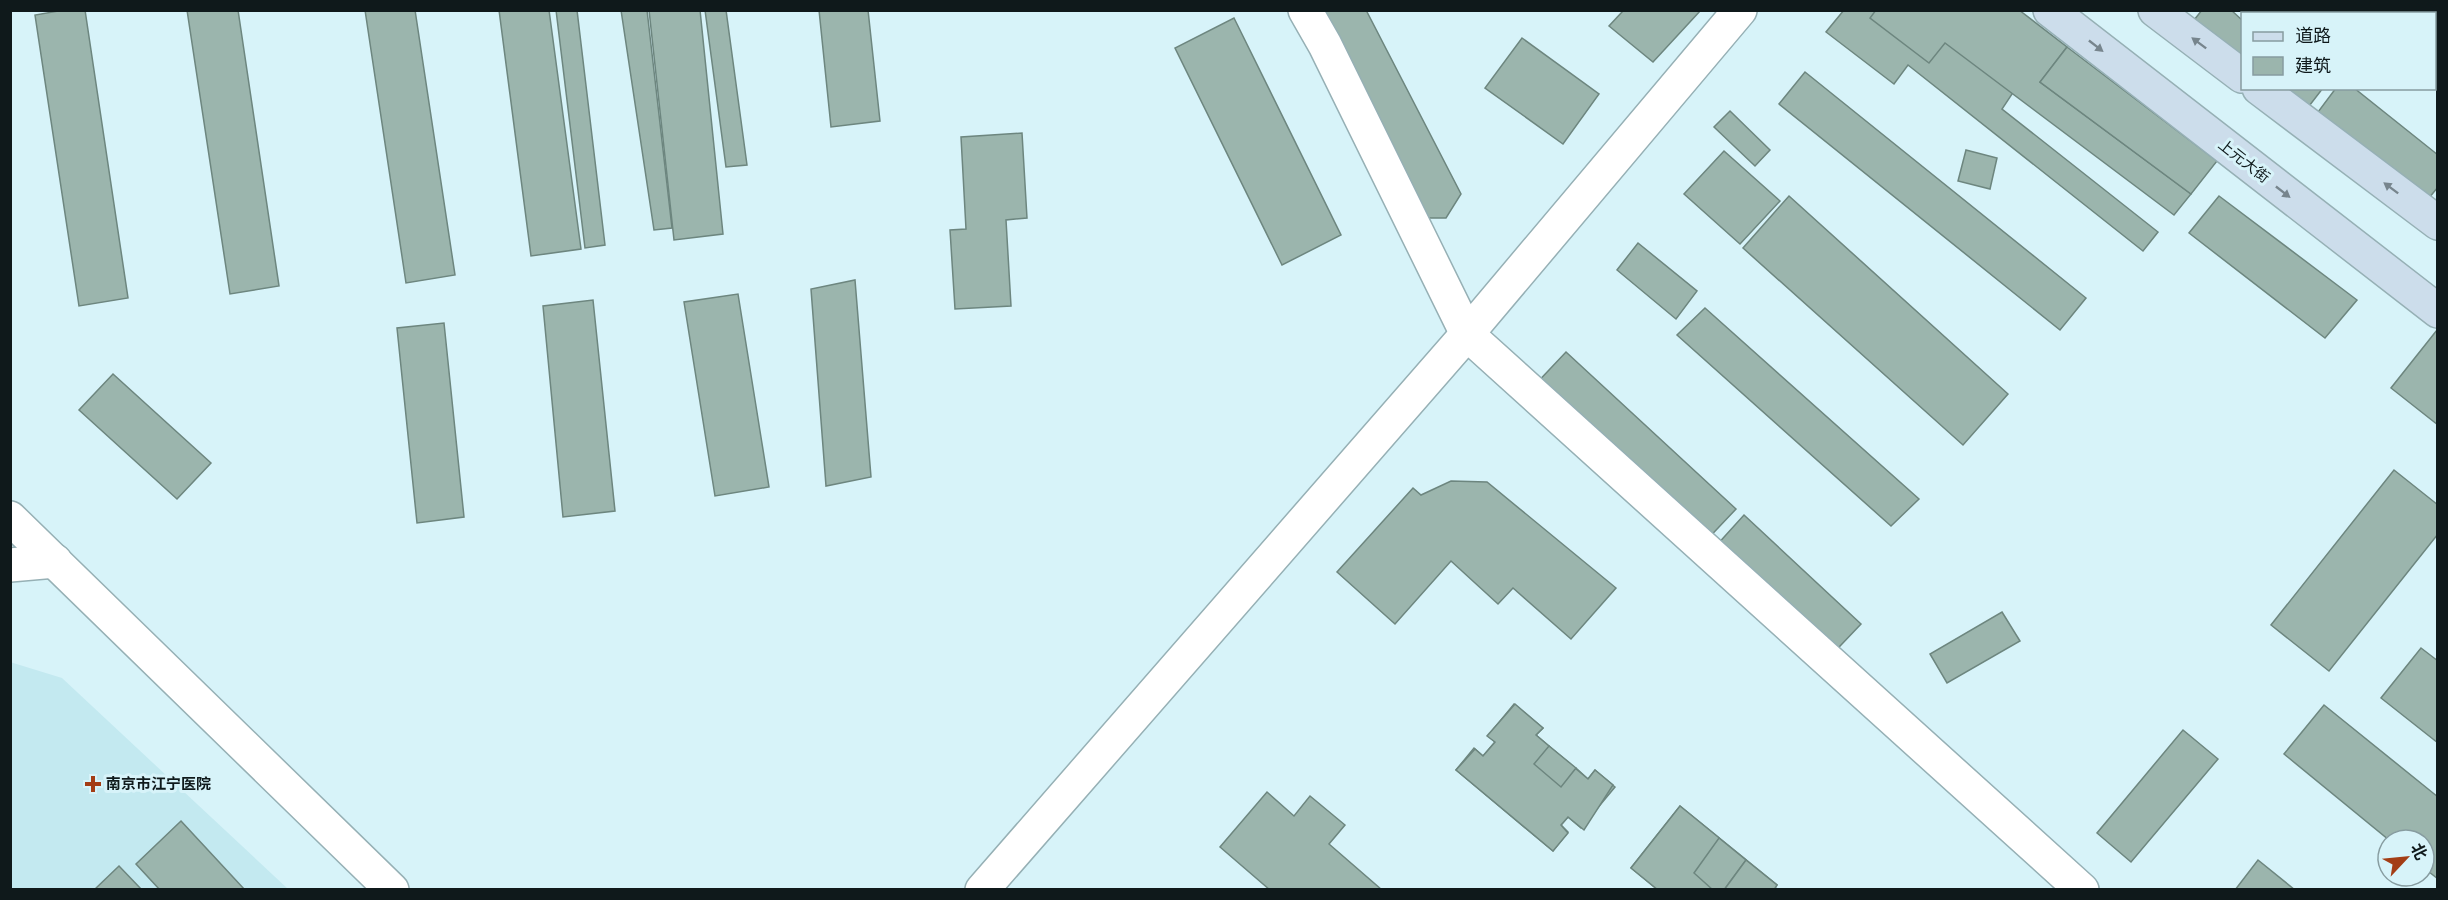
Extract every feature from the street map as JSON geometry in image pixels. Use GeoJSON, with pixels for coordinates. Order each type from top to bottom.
{"type":"FeatureCollection","features":[{"type":"Feature","properties":{"kind":"main road","name":"上元大街"},"geometry":{"type":"LineString","coordinates":[[2050,10],[2438,311]]}},
{"type":"Feature","properties":{"kind":"main road"},"geometry":{"type":"LineString","coordinates":[[2155,10],[2241,75]]}},
{"type":"Feature","properties":{"kind":"main road"},"geometry":{"type":"LineString","coordinates":[[2262,90],[2438,223]]}},
{"type":"Feature","properties":{"kind":"street"},"geometry":{"type":"LineString","coordinates":[[1305,10],[1325,45],[1467,334],[2082,890]]}},
{"type":"Feature","properties":{"kind":"street"},"geometry":{"type":"LineString","coordinates":[[982,890],[1467,334],[1740,10]]}},
{"type":"Feature","properties":{"kind":"street"},"geometry":{"type":"LineString","coordinates":[[10,518],[392,890]]}},
{"type":"Feature","properties":{"kind":"street"},"geometry":{"type":"LineString","coordinates":[[10,565],[55,561]]}},
{"type":"Feature","properties":{"kind":"shaded area","name":"南京市江宁医院"},"geometry":{"type":"Polygon","coordinates":[[[10,662],[62,678],[288,889],[11,889],[10,662]]]}},
{"type":"Feature","properties":{"kind":"building"},"geometry":{"type":"Polygon","coordinates":[[[64,10],[85,10],[128,298],[79,306],[35,15],[64,10]]]}},
{"type":"Feature","properties":{"kind":"building"},"geometry":{"type":"Polygon","coordinates":[[[187,10],[238,10],[279,286],[230,294],[187,10]]]}},
{"type":"Feature","properties":{"kind":"building"},"geometry":{"type":"Polygon","coordinates":[[[365,10],[415,10],[455,275],[406,283],[365,10]]]}},
{"type":"Feature","properties":{"kind":"building"},"geometry":{"type":"Polygon","coordinates":[[[499,10],[549,10],[581,249],[531,256],[499,10]]]}},
{"type":"Feature","properties":{"kind":"building"},"geometry":{"type":"Polygon","coordinates":[[[556,10],[577,10],[605,245],[585,248],[556,10]]]}},
{"type":"Feature","properties":{"kind":"building"},"geometry":{"type":"Polygon","coordinates":[[[621,10],[647,10],[672,228],[654,230],[621,10]]]}},
{"type":"Feature","properties":{"kind":"building"},"geometry":{"type":"Polygon","coordinates":[[[649,10],[700,10],[723,234],[674,240],[649,10]]]}},
{"type":"Feature","properties":{"kind":"building"},"geometry":{"type":"Polygon","coordinates":[[[705,10],[726,10],[747,165],[726,167],[705,10]]]}},
{"type":"Feature","properties":{"kind":"building"},"geometry":{"type":"Polygon","coordinates":[[[819,10],[868,10],[880,121],[831,127],[819,10]]]}},
{"type":"Feature","properties":{"kind":"building"},"geometry":{"type":"Polygon","coordinates":[[[1304,10],[1366,10],[1461,194],[1446,218],[1413,218],[1304,10]]]}},
{"type":"Feature","properties":{"kind":"building"},"geometry":{"type":"Polygon","coordinates":[[[1620,10],[1701,10],[1653,62],[1609,26],[1622,12],[1620,10]]]}},
{"type":"Feature","properties":{"kind":"building"},"geometry":{"type":"Polygon","coordinates":[[[1844,10],[1944,10],[2026,73],[2002,109],[2158,232],[2143,251],[1908,65],[1894,84],[1826,32],[1844,10]]]}},
{"type":"Feature","properties":{"kind":"building"},"geometry":{"type":"Polygon","coordinates":[[[1876,10],[2019,10],[2067,47],[2040,82],[2191,194],[2174,215],[1945,43],[1929,63],[1870,18],[1876,10]]]}},
{"type":"Feature","properties":{"kind":"building"},"geometry":{"type":"Polygon","coordinates":[[[2202,10],[2231,10],[2241,19],[2241,80],[2183,34],[2202,10]]]}},
{"type":"Feature","properties":{"kind":"building"},"geometry":{"type":"Polygon","coordinates":[[[1234,18],[1341,235],[1282,265],[1175,48],[1234,18]]]}},
{"type":"Feature","properties":{"kind":"building"},"geometry":{"type":"Polygon","coordinates":[[[1522,38],[1599,94],[1563,144],[1485,88],[1522,38]]]}},
{"type":"Feature","properties":{"kind":"building"},"geometry":{"type":"Polygon","coordinates":[[[2067,47],[2217,161],[2191,194],[2040,82],[2067,47]]]}},
{"type":"Feature","properties":{"kind":"building"},"geometry":{"type":"Polygon","coordinates":[[[1805,72],[2086,298],[2060,330],[1779,104],[1805,72]]]}},
{"type":"Feature","properties":{"kind":"building"},"geometry":{"type":"Polygon","coordinates":[[[2255,90],[2321,90],[2296,123],[2255,90]]]}},
{"type":"Feature","properties":{"kind":"building"},"geometry":{"type":"Polygon","coordinates":[[[2334,90],[2357,90],[2438,155],[2438,187],[2415,215],[2306,128],[2334,90]]]}},
{"type":"Feature","properties":{"kind":"building"},"geometry":{"type":"Polygon","coordinates":[[[1730,111],[1770,150],[1755,166],[1714,127],[1730,111]]]}},
{"type":"Feature","properties":{"kind":"building"},"geometry":{"type":"Polygon","coordinates":[[[1022,133],[1027,218],[1006,220],[1011,306],[955,309],[950,230],[966,229],[961,137],[1022,133]]]}},
{"type":"Feature","properties":{"kind":"building"},"geometry":{"type":"Polygon","coordinates":[[[1966,150],[1997,158],[1990,189],[1958,181],[1966,150]]]}},
{"type":"Feature","properties":{"kind":"building"},"geometry":{"type":"Polygon","coordinates":[[[1724,151],[1780,201],[1740,244],[1684,194],[1724,151]]]}},
{"type":"Feature","properties":{"kind":"building"},"geometry":{"type":"Polygon","coordinates":[[[1789,196],[2008,394],[1963,445],[1743,248],[1789,196]]]}},
{"type":"Feature","properties":{"kind":"building"},"geometry":{"type":"Polygon","coordinates":[[[2219,196],[2357,300],[2325,338],[2189,233],[2219,196]]]}},
{"type":"Feature","properties":{"kind":"building"},"geometry":{"type":"Polygon","coordinates":[[[1638,243],[1697,291],[1676,319],[1617,270],[1638,243]]]}},
{"type":"Feature","properties":{"kind":"building"},"geometry":{"type":"Polygon","coordinates":[[[855,280],[871,477],[826,486],[811,289],[855,280]]]}},
{"type":"Feature","properties":{"kind":"building"},"geometry":{"type":"Polygon","coordinates":[[[738,294],[769,487],[715,496],[684,302],[738,294]]]}},
{"type":"Feature","properties":{"kind":"building"},"geometry":{"type":"Polygon","coordinates":[[[593,300],[615,511],[563,517],[543,306],[593,300]]]}},
{"type":"Feature","properties":{"kind":"building"},"geometry":{"type":"Polygon","coordinates":[[[1705,308],[1919,499],[1891,526],[1677,335],[1705,308]]]}},
{"type":"Feature","properties":{"kind":"building"},"geometry":{"type":"Polygon","coordinates":[[[444,323],[464,517],[417,523],[397,328],[444,323]]]}},
{"type":"Feature","properties":{"kind":"building"},"geometry":{"type":"Polygon","coordinates":[[[2438,330],[2438,425],[2391,388],[2438,330]]]}},
{"type":"Feature","properties":{"kind":"building"},"geometry":{"type":"Polygon","coordinates":[[[1566,352],[1736,509],[1701,546],[1532,388],[1566,352]]]}},
{"type":"Feature","properties":{"kind":"building"},"geometry":{"type":"Polygon","coordinates":[[[113,374],[211,463],[177,499],[79,410],[113,374]]]}},
{"type":"Feature","properties":{"kind":"building"},"geometry":{"type":"Polygon","coordinates":[[[2394,470],[2438,505],[2438,534],[2329,671],[2271,625],[2394,470]]]}},
{"type":"Feature","properties":{"kind":"building"},"geometry":{"type":"Polygon","coordinates":[[[1451,481],[1487,482],[1616,588],[1571,639],[1513,588],[1498,604],[1451,561],[1395,624],[1337,572],[1413,488],[1421,495],[1451,481]]]}},
{"type":"Feature","properties":{"kind":"building"},"geometry":{"type":"Polygon","coordinates":[[[1744,515],[1861,624],[1822,665],[1706,557],[1744,515]]]}},
{"type":"Feature","properties":{"kind":"building"},"geometry":{"type":"Polygon","coordinates":[[[2002,612],[2020,641],[1947,683],[1930,654],[2002,612]]]}},
{"type":"Feature","properties":{"kind":"building"},"geometry":{"type":"Polygon","coordinates":[[[2421,648],[2438,661],[2438,743],[2381,698],[2421,648]]]}},
{"type":"Feature","properties":{"kind":"building"},"geometry":{"type":"Polygon","coordinates":[[[1514,704],[1543,728],[1536,735],[1549,746],[1534,764],[1561,787],[1576,768],[1588,779],[1595,770],[1615,787],[1581,828],[1568,817],[1561,825],[1568,832],[1553,851],[1456,770],[1474,748],[1483,756],[1495,742],[1488,736],[1514,704]]]}},
{"type":"Feature","properties":{"kind":"building"},"geometry":{"type":"Polygon","coordinates":[[[1515,704],[1543,728],[1536,735],[1588,779],[1595,770],[1613,785],[1584,830],[1568,817],[1561,825],[1568,833],[1553,851],[1456,770],[1475,749],[1483,756],[1495,742],[1487,736],[1515,704]]]}},
{"type":"Feature","properties":{"kind":"building"},"geometry":{"type":"Polygon","coordinates":[[[2324,705],[2438,797],[2438,879],[2436,877],[2436,828],[2376,829],[2284,754],[2324,705]]]}},
{"type":"Feature","properties":{"kind":"building"},"geometry":{"type":"Polygon","coordinates":[[[2183,730],[2218,759],[2131,862],[2097,833],[2183,730]]]}},
{"type":"Feature","properties":{"kind":"building"},"geometry":{"type":"Polygon","coordinates":[[[1549,746],[1576,768],[1561,787],[1534,764],[1549,746]]]}},
{"type":"Feature","properties":{"kind":"building"},"geometry":{"type":"Polygon","coordinates":[[[1267,792],[1294,816],[1310,796],[1345,825],[1329,844],[1382,890],[1270,890],[1220,847],[1267,792]]]}},
{"type":"Feature","properties":{"kind":"building"},"geometry":{"type":"Polygon","coordinates":[[[1680,806],[1719,838],[1694,873],[1713,890],[1658,890],[1631,868],[1680,806]]]}},
{"type":"Feature","properties":{"kind":"building"},"geometry":{"type":"Polygon","coordinates":[[[1680,806],[1777,885],[1774,890],[1658,890],[1631,868],[1680,806]]]}},
{"type":"Feature","properties":{"kind":"building"},"geometry":{"type":"Polygon","coordinates":[[[181,821],[245,890],[160,890],[136,864],[181,821]]]}},
{"type":"Feature","properties":{"kind":"building"},"geometry":{"type":"Polygon","coordinates":[[[1719,838],[1746,860],[1724,890],[1713,890],[1694,873],[1719,838]]]}},
{"type":"Feature","properties":{"kind":"building"},"geometry":{"type":"Polygon","coordinates":[[[1746,860],[1777,885],[1774,890],[1724,890],[1746,860]]]}},
{"type":"Feature","properties":{"kind":"building"},"geometry":{"type":"Polygon","coordinates":[[[2258,860],[2295,890],[2235,890],[2258,860]]]}},
{"type":"Feature","properties":{"kind":"building"},"geometry":{"type":"Polygon","coordinates":[[[119,866],[142,890],[94,890],[119,866]]]}},
{"type":"Feature","properties":{"kind":"place","name":"南京市江宁医院"},"geometry":{"type":"Point","coordinates":[93,784]}}]}
